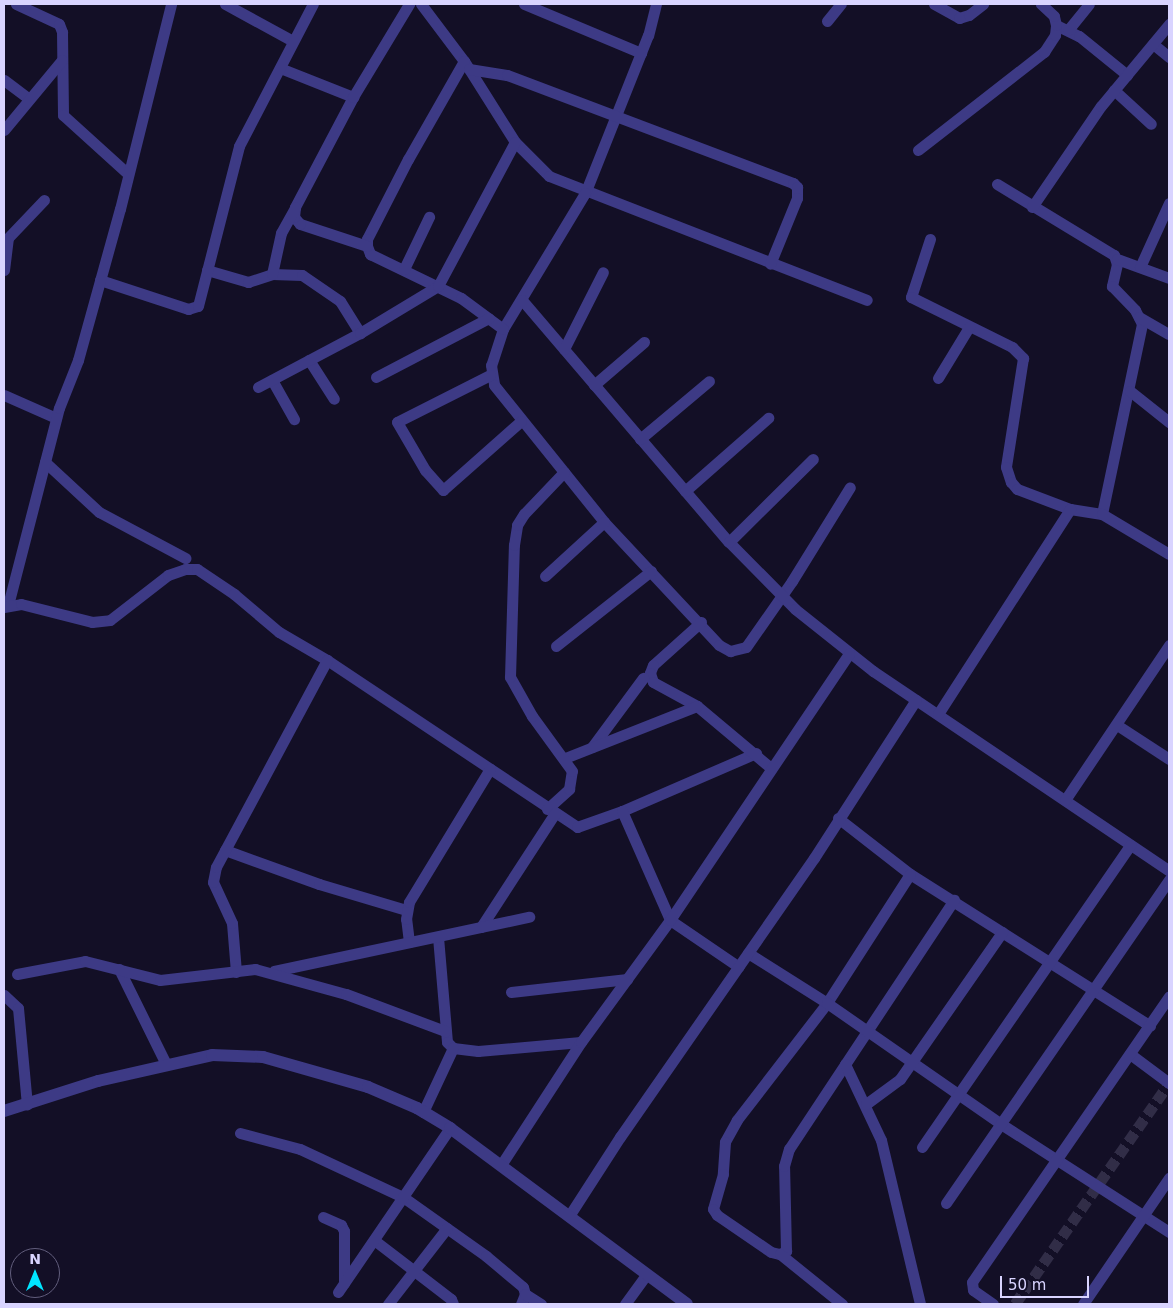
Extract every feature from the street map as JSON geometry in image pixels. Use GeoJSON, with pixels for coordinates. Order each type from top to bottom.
{"type":"FeatureCollection","features":[{"type":"Feature","properties":{"kind":"street"},"geometry":{"type":"LineString","coordinates":[[16,4],[59,24],[62,32],[63,115],[127,173]]}},
{"type":"Feature","properties":{"kind":"street"},"geometry":{"type":"LineString","coordinates":[[171,4],[100,280],[78,360],[56,418],[6,606],[21,604],[92,622],[110,620],[168,575],[197,569],[234,594],[273,628],[327,660],[551,811],[582,827],[756,752]]}},
{"type":"Feature","properties":{"kind":"street"},"geometry":{"type":"LineString","coordinates":[[225,4],[293,41]]}},
{"type":"Feature","properties":{"kind":"street"},"geometry":{"type":"LineString","coordinates":[[100,280],[194,309],[198,306],[239,146],[313,4]]}},
{"type":"Feature","properties":{"kind":"street"},"geometry":{"type":"LineString","coordinates":[[272,274],[281,233],[353,97],[409,4]]}},
{"type":"Feature","properties":{"kind":"street"},"geometry":{"type":"LineString","coordinates":[[421,4],[467,65],[515,142],[549,176],[585,193],[867,300]]}},
{"type":"Feature","properties":{"kind":"street"},"geometry":{"type":"LineString","coordinates":[[524,4],[641,53]]}},
{"type":"Feature","properties":{"kind":"street"},"geometry":{"type":"LineString","coordinates":[[656,4],[641,53],[585,193],[503,329],[490,375],[502,397],[604,522],[701,622],[719,645],[737,651],[746,647],[780,595],[792,582],[850,486]]}},
{"type":"Feature","properties":{"kind":"street"},"geometry":{"type":"LineString","coordinates":[[827,21],[841,4]]}},
{"type":"Feature","properties":{"kind":"street"},"geometry":{"type":"LineString","coordinates":[[934,4],[959,18],[969,15],[983,4]]}},
{"type":"Feature","properties":{"kind":"street"},"geometry":{"type":"LineString","coordinates":[[918,150],[1044,52],[1055,35],[1056,25],[1054,16],[1041,4]]}},
{"type":"Feature","properties":{"kind":"street"},"geometry":{"type":"LineString","coordinates":[[1068,30],[1089,4]]}},
{"type":"Feature","properties":{"kind":"street"},"geometry":{"type":"LineString","coordinates":[[1032,206],[1080,135],[1114,90],[1169,24]]}},
{"type":"Feature","properties":{"kind":"street"},"geometry":{"type":"LineString","coordinates":[[1056,25],[1068,30],[1127,75]]}},
{"type":"Feature","properties":{"kind":"street"},"geometry":{"type":"LineString","coordinates":[[1153,44],[1169,57]]}},
{"type":"Feature","properties":{"kind":"street"},"geometry":{"type":"LineString","coordinates":[[4,130],[62,60]]}},
{"type":"Feature","properties":{"kind":"street"},"geometry":{"type":"LineString","coordinates":[[467,65],[507,75],[794,183],[797,187],[797,198],[770,264]]}},
{"type":"Feature","properties":{"kind":"street"},"geometry":{"type":"LineString","coordinates":[[467,65],[408,160],[367,239],[366,246],[370,254],[461,298],[503,329]]}},
{"type":"Feature","properties":{"kind":"street"},"geometry":{"type":"LineString","coordinates":[[280,68],[353,97]]}},
{"type":"Feature","properties":{"kind":"street"},"geometry":{"type":"LineString","coordinates":[[4,80],[29,99]]}},
{"type":"Feature","properties":{"kind":"street"},"geometry":{"type":"LineString","coordinates":[[1114,90],[1152,124]]}},
{"type":"Feature","properties":{"kind":"street"},"geometry":{"type":"LineString","coordinates":[[258,387],[360,333],[438,286],[515,142]]}},
{"type":"Feature","properties":{"kind":"street"},"geometry":{"type":"LineString","coordinates":[[997,184],[1117,259],[1169,278]]}},
{"type":"Feature","properties":{"kind":"street"},"geometry":{"type":"LineString","coordinates":[[4,270],[6,240],[44,200]]}},
{"type":"Feature","properties":{"kind":"street"},"geometry":{"type":"LineString","coordinates":[[1140,268],[1166,215],[1169,203]]}},
{"type":"Feature","properties":{"kind":"street"},"geometry":{"type":"LineString","coordinates":[[295,207],[294,217],[300,224],[366,246]]}},
{"type":"Feature","properties":{"kind":"street"},"geometry":{"type":"LineString","coordinates":[[404,269],[429,217]]}},
{"type":"Feature","properties":{"kind":"street"},"geometry":{"type":"LineString","coordinates":[[930,239],[911,297],[1012,347],[1023,358],[1006,467],[1011,482],[1017,489],[1070,509],[1102,514],[1169,554]]}},
{"type":"Feature","properties":{"kind":"street"},"geometry":{"type":"LineString","coordinates":[[1117,259],[1112,286],[1139,317],[1169,334]]}},
{"type":"Feature","properties":{"kind":"street"},"geometry":{"type":"LineString","coordinates":[[207,270],[248,282],[272,274],[302,275],[335,297],[360,333]]}},
{"type":"Feature","properties":{"kind":"street"},"geometry":{"type":"LineString","coordinates":[[564,349],[603,272]]}},
{"type":"Feature","properties":{"kind":"street"},"geometry":{"type":"LineString","coordinates":[[522,300],[729,542],[780,595],[849,654],[1169,871]]}},
{"type":"Feature","properties":{"kind":"street"},"geometry":{"type":"LineString","coordinates":[[1102,514],[1142,333],[1139,317]]}},
{"type":"Feature","properties":{"kind":"street"},"geometry":{"type":"LineString","coordinates":[[376,377],[488,318]]}},
{"type":"Feature","properties":{"kind":"street"},"geometry":{"type":"LineString","coordinates":[[938,378],[969,327]]}},
{"type":"Feature","properties":{"kind":"street"},"geometry":{"type":"LineString","coordinates":[[594,384],[644,342]]}},
{"type":"Feature","properties":{"kind":"street"},"geometry":{"type":"LineString","coordinates":[[309,360],[334,399]]}},
{"type":"Feature","properties":{"kind":"street"},"geometry":{"type":"LineString","coordinates":[[490,375],[397,422],[425,470],[444,490],[521,421]]}},
{"type":"Feature","properties":{"kind":"street"},"geometry":{"type":"LineString","coordinates":[[272,380],[294,419]]}},
{"type":"Feature","properties":{"kind":"street"},"geometry":{"type":"LineString","coordinates":[[640,439],[709,380]]}},
{"type":"Feature","properties":{"kind":"street"},"geometry":{"type":"LineString","coordinates":[[1130,391],[1169,422]]}},
{"type":"Feature","properties":{"kind":"street"},"geometry":{"type":"LineString","coordinates":[[4,395],[56,418]]}},
{"type":"Feature","properties":{"kind":"street"},"geometry":{"type":"LineString","coordinates":[[685,490],[768,418]]}},
{"type":"Feature","properties":{"kind":"street"},"geometry":{"type":"LineString","coordinates":[[729,542],[813,459]]}},
{"type":"Feature","properties":{"kind":"street"},"geometry":{"type":"LineString","coordinates":[[45,462],[99,512],[185,558]]}},
{"type":"Feature","properties":{"kind":"street"},"geometry":{"type":"LineString","coordinates":[[481,927],[551,811],[569,788],[572,780],[565,758],[514,687],[509,662],[517,525],[564,472]]}},
{"type":"Feature","properties":{"kind":"street"},"geometry":{"type":"LineString","coordinates":[[938,714],[1070,509]]}},
{"type":"Feature","properties":{"kind":"street"},"geometry":{"type":"LineString","coordinates":[[545,576],[604,522]]}},
{"type":"Feature","properties":{"kind":"street"},"geometry":{"type":"LineString","coordinates":[[556,646],[651,571]]}},
{"type":"Feature","properties":{"kind":"street"},"geometry":{"type":"LineString","coordinates":[[701,622],[674,644],[653,665],[650,673],[653,682],[697,706],[756,752],[771,768]]}},
{"type":"Feature","properties":{"kind":"street"},"geometry":{"type":"LineString","coordinates":[[1065,800],[1169,645]]}},
{"type":"Feature","properties":{"kind":"street"},"geometry":{"type":"LineString","coordinates":[[501,1165],[581,1042],[670,920],[849,654]]}},
{"type":"Feature","properties":{"kind":"street"},"geometry":{"type":"LineString","coordinates":[[236,972],[232,923],[213,882],[216,867],[327,660]]}},
{"type":"Feature","properties":{"kind":"street"},"geometry":{"type":"LineString","coordinates":[[591,748],[644,678]]}},
{"type":"Feature","properties":{"kind":"street"},"geometry":{"type":"LineString","coordinates":[[569,1216],[620,1137],[748,954],[916,700]]}},
{"type":"Feature","properties":{"kind":"street"},"geometry":{"type":"LineString","coordinates":[[565,758],[697,706]]}},
{"type":"Feature","properties":{"kind":"street"},"geometry":{"type":"LineString","coordinates":[[1117,725],[1169,759]]}},
{"type":"Feature","properties":{"kind":"street"},"geometry":{"type":"LineString","coordinates":[[409,942],[406,910],[490,769]]}},
{"type":"Feature","properties":{"kind":"street"},"geometry":{"type":"LineString","coordinates":[[622,811],[670,920],[739,966]]}},
{"type":"Feature","properties":{"kind":"street"},"geometry":{"type":"LineString","coordinates":[[838,818],[910,874],[954,900],[1150,1026]]}},
{"type":"Feature","properties":{"kind":"street"},"geometry":{"type":"LineString","coordinates":[[922,1147],[1051,964],[1130,845]]}},
{"type":"Feature","properties":{"kind":"street"},"geometry":{"type":"LineString","coordinates":[[225,850],[319,884],[406,910]]}},
{"type":"Feature","properties":{"kind":"street"},"geometry":{"type":"LineString","coordinates":[[842,1304],[780,1254],[717,1215],[713,1199],[721,1184],[725,1142],[737,1120],[827,1002],[910,874]]}},
{"type":"Feature","properties":{"kind":"street"},"geometry":{"type":"LineString","coordinates":[[946,1203],[1169,880]]}},
{"type":"Feature","properties":{"kind":"street"},"geometry":{"type":"LineString","coordinates":[[780,1254],[786,1251],[787,1242],[784,1166],[789,1149],[954,900]]}},
{"type":"Feature","properties":{"kind":"street"},"geometry":{"type":"LineString","coordinates":[[17,974],[86,961],[160,980],[236,972],[272,972],[529,917]]}},
{"type":"Feature","properties":{"kind":"street"},"geometry":{"type":"LineString","coordinates":[[866,1104],[894,1086],[1002,932]]}},
{"type":"Feature","properties":{"kind":"street"},"geometry":{"type":"LineString","coordinates":[[438,937],[446,1042],[453,1048],[478,1050],[581,1042]]}},
{"type":"Feature","properties":{"kind":"street"},"geometry":{"type":"LineString","coordinates":[[748,954],[827,1002],[1001,1124],[1058,1158],[1169,1232]]}},
{"type":"Feature","properties":{"kind":"street"},"geometry":{"type":"LineString","coordinates":[[120,969],[166,1064]]}},
{"type":"Feature","properties":{"kind":"street"},"geometry":{"type":"LineString","coordinates":[[272,972],[346,994],[445,1031]]}},
{"type":"Feature","properties":{"kind":"street"},"geometry":{"type":"LineString","coordinates":[[511,992],[627,979]]}},
{"type":"Feature","properties":{"kind":"street"},"geometry":{"type":"LineString","coordinates":[[4,995],[18,1008],[27,1105]]}},
{"type":"Feature","properties":{"kind":"street"},"geometry":{"type":"LineString","coordinates":[[993,1304],[973,1290],[972,1282],[1169,996]]}},
{"type":"Feature","properties":{"kind":"street"},"geometry":{"type":"LineString","coordinates":[[423,1112],[453,1048]]}},
{"type":"Feature","properties":{"kind":"street"},"geometry":{"type":"LineString","coordinates":[[1130,1054],[1169,1083]]}},
{"type":"Feature","properties":{"kind":"street"},"geometry":{"type":"LineString","coordinates":[[4,1111],[98,1081],[212,1055],[263,1058],[368,1087],[423,1112],[450,1128],[569,1216],[645,1276],[687,1304]]}},
{"type":"Feature","properties":{"kind":"street"},"geometry":{"type":"LineString","coordinates":[[845,1064],[866,1104],[881,1140],[920,1304]]}},
{"type":"Feature","properties":{"kind":"street"},"geometry":{"type":"LineString","coordinates":[[323,1217],[341,1225],[344,1231],[341,1288],[450,1128]]}},
{"type":"Feature","properties":{"kind":"street"},"geometry":{"type":"LineString","coordinates":[[240,1133],[300,1149],[403,1197],[486,1256],[523,1287],[523,1299],[541,1304]]}},
{"type":"Feature","properties":{"kind":"street"},"geometry":{"type":"LineString","coordinates":[[1083,1304],[1169,1178]]}},
{"type":"Feature","properties":{"kind":"street"},"geometry":{"type":"LineString","coordinates":[[388,1304],[447,1228]]}},
{"type":"Feature","properties":{"kind":"street"},"geometry":{"type":"LineString","coordinates":[[374,1240],[453,1304]]}},
{"type":"Feature","properties":{"kind":"street"},"geometry":{"type":"LineString","coordinates":[[625,1304],[645,1276]]}},
{"type":"Feature","properties":{"kind":"tunnel"},"geometry":{"type":"LineString","coordinates":[[1015,1304],[1169,1083]]}}]}
